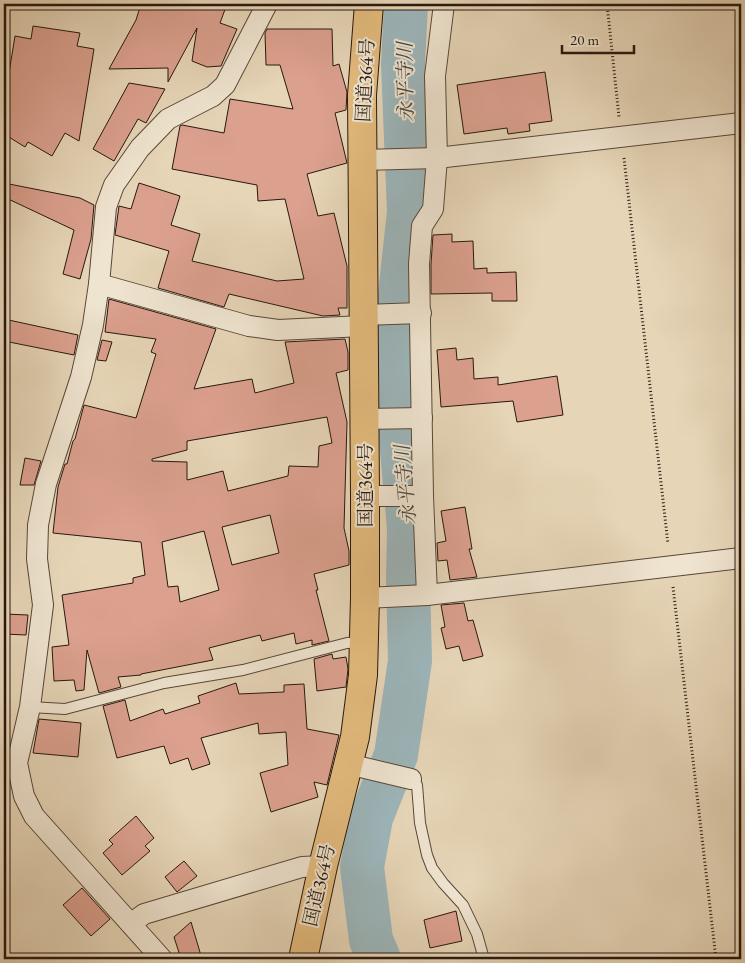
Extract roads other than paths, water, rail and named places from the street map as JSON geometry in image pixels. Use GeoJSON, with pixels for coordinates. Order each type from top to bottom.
{"type":"FeatureCollection","features":[{"type":"Feature","properties":{"kind":"highway","name":"国道364号"},"geometry":{"type":"LineString","coordinates":[[303,959],[323,866],[354,765],[355,738],[363,675],[364,642],[371,598],[370,419],[367,318],[368,160],[362,96],[369,4]]}},
{"type":"Feature","properties":{"kind":"street"},"geometry":{"type":"LineString","coordinates":[[162,959],[132,923],[34,816],[10,764],[30,707],[43,605],[37,559],[38,525],[46,484],[81,377],[93,325],[106,207],[114,185],[140,148],[168,119],[213,96],[226,85],[267,4]]}},
{"type":"Feature","properties":{"kind":"street"},"geometry":{"type":"LineString","coordinates":[[424,596],[420,496],[419,264],[422,226],[433,209],[431,159],[435,76],[444,4]]}},
{"type":"Feature","properties":{"kind":"street"},"geometry":{"type":"LineString","coordinates":[[368,160],[431,159],[741,124]]}},
{"type":"Feature","properties":{"kind":"street"},"geometry":{"type":"LineString","coordinates":[[99,284],[249,326],[278,330],[418,313]]}},
{"type":"Feature","properties":{"kind":"street"},"geometry":{"type":"LineString","coordinates":[[370,419],[420,418]]}},
{"type":"Feature","properties":{"kind":"street"},"geometry":{"type":"LineString","coordinates":[[371,496],[420,496]]}},
{"type":"Feature","properties":{"kind":"street"},"geometry":{"type":"LineString","coordinates":[[371,598],[424,596],[741,558]]}},
{"type":"Feature","properties":{"kind":"street"},"geometry":{"type":"LineString","coordinates":[[354,765],[411,779]]}},
{"type":"Feature","properties":{"kind":"street"},"geometry":{"type":"LineString","coordinates":[[132,923],[144,914],[302,867],[323,866]]}},
{"type":"Feature","properties":{"kind":"lane"},"geometry":{"type":"LineString","coordinates":[[30,707],[65,709],[164,683],[242,670],[347,643],[364,642]]}},
{"type":"Feature","properties":{"kind":"lane"},"geometry":{"type":"LineString","coordinates":[[411,779],[416,785],[420,823],[432,868],[463,904],[477,934],[484,959]]}},
{"type":"Feature","properties":{"kind":"waterway","name":"永平寺川"},"geometry":{"type":"LineString","coordinates":[[379,959],[371,940],[362,867],[371,818],[396,755],[410,661],[409,528],[397,396],[396,331],[409,212],[403,64],[406,4]]}}]}
